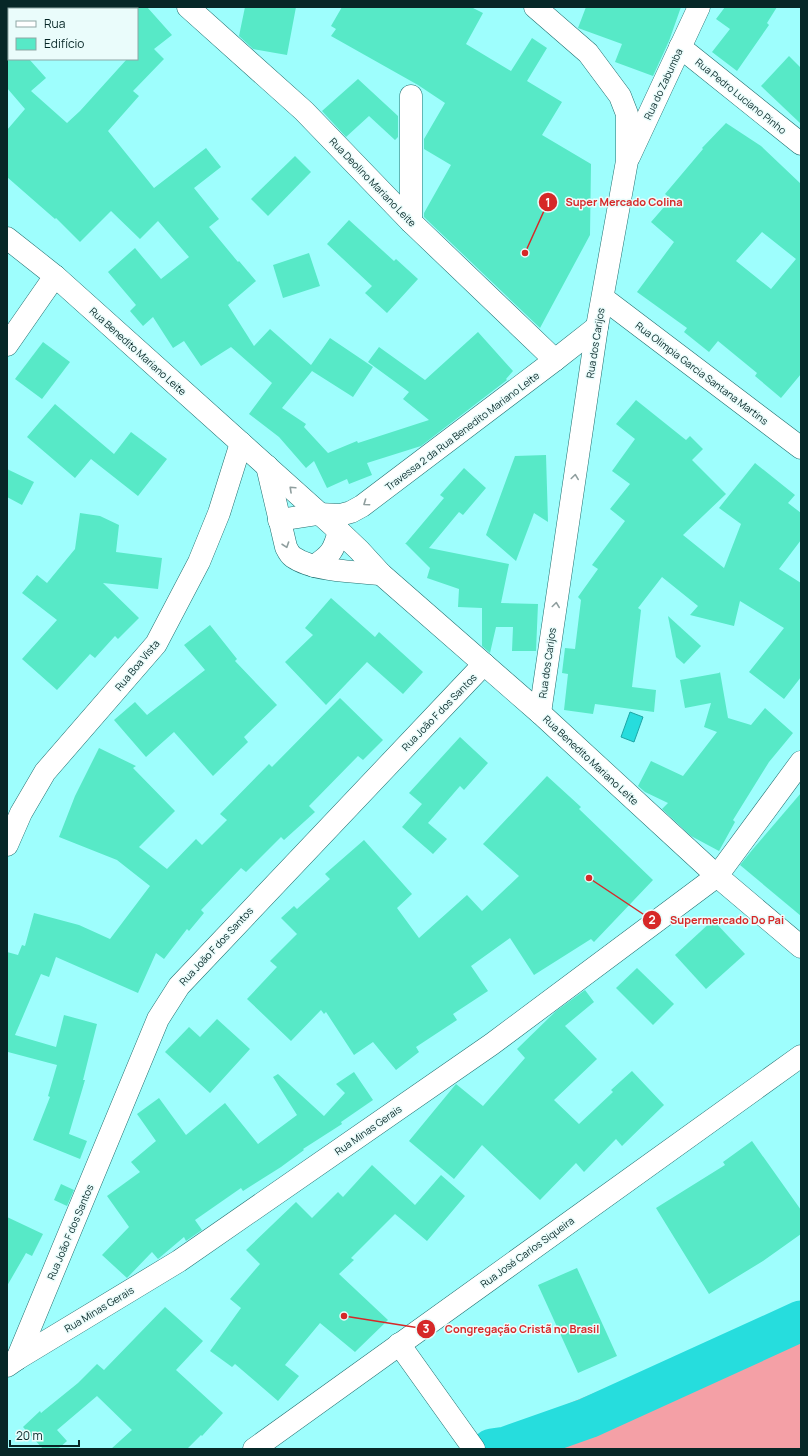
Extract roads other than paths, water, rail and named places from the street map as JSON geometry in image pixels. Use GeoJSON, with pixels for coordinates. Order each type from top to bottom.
{"type":"FeatureCollection","features":[{"type":"Feature","properties":{"kind":"street","name":"Rua Deolino Mariano Leite"},"geometry":{"type":"LineString","coordinates":[[188,7],[304,111],[410,222],[555,360]]}},
{"type":"Feature","properties":{"kind":"street","name":"Rua dos Carijos"},"geometry":{"type":"LineString","coordinates":[[535,7],[588,53],[620,96],[627,114],[627,161],[597,327],[540,713]]}},
{"type":"Feature","properties":{"kind":"street","name":"Rua do Zabumba"},"geometry":{"type":"LineString","coordinates":[[627,161],[698,7]]}},
{"type":"Feature","properties":{"kind":"street","name":"Rua Pedro Luciano Pinho"},"geometry":{"type":"LineString","coordinates":[[680,48],[801,144]]}},
{"type":"Feature","properties":{"kind":"street"},"geometry":{"type":"LineString","coordinates":[[410,222],[412,96]]}},
{"type":"Feature","properties":{"kind":"street","name":"Rua Benedito Mariano Leite"},"geometry":{"type":"LineString","coordinates":[[7,238],[55,276],[267,466],[318,514],[339,531],[381,574],[540,713],[717,876],[801,947]]}},
{"type":"Feature","properties":{"kind":"street"},"geometry":{"type":"LineString","coordinates":[[7,345],[55,276]]}},
{"type":"Feature","properties":{"kind":"street","name":"Rua Olimpia Garcia Santana Martins"},"geometry":{"type":"LineString","coordinates":[[603,298],[801,448]]}},
{"type":"Feature","properties":{"kind":"street","name":"Travessa 2 da Rua Benedito Mariano Leite"},"geometry":{"type":"LineString","coordinates":[[318,514],[340,515],[351,512],[362,506],[597,327]]}},
{"type":"Feature","properties":{"kind":"street","name":"Rua Boa Vista"},"geometry":{"type":"LineString","coordinates":[[7,845],[21,813],[45,772],[156,644],[199,562],[219,512],[241,443]]}},
{"type":"Feature","properties":{"kind":"street"},"geometry":{"type":"LineString","coordinates":[[267,466],[279,520],[289,554],[294,558],[314,566],[381,574]]}},
{"type":"Feature","properties":{"kind":"street"},"geometry":{"type":"LineString","coordinates":[[279,520],[318,514]]}},
{"type":"Feature","properties":{"kind":"street"},"geometry":{"type":"LineString","coordinates":[[314,566],[327,558],[334,548],[339,531]]}},
{"type":"Feature","properties":{"kind":"street","name":"Rua João F dos Santos"},"geometry":{"type":"LineString","coordinates":[[12,1362],[158,1019],[178,986],[484,664]]}},
{"type":"Feature","properties":{"kind":"street","name":"Rua Minas Gerais"},"geometry":{"type":"LineString","coordinates":[[12,1362],[192,1252],[492,1044],[717,876],[801,762]]}},
{"type":"Feature","properties":{"kind":"street","name":"Rua José Carlos Siqueira"},"geometry":{"type":"LineString","coordinates":[[254,1449],[801,1056]]}},
{"type":"Feature","properties":{"kind":"street"},"geometry":{"type":"LineString","coordinates":[[399,1344],[471,1446]]}},
{"type":"Feature","properties":{"kind":"water"},"geometry":{"type":"Polygon","coordinates":[[[630,712],[643,717],[634,742],[621,737],[630,712]]]}},
{"type":"Feature","properties":{"kind":"waterway"},"geometry":{"type":"LineString","coordinates":[[492,1449],[506,1447],[588,1418],[801,1321]]}},
{"type":"Feature","properties":{"kind":"place","name":"Super Mercado Colina"},"geometry":{"type":"Point","coordinates":[525,253]}},
{"type":"Feature","properties":{"kind":"place","name":"Supermercado Do Pai"},"geometry":{"type":"Point","coordinates":[589,878]}},
{"type":"Feature","properties":{"kind":"place","name":"Congregação Cristã no Brasil"},"geometry":{"type":"Point","coordinates":[344,1316]}}]}
